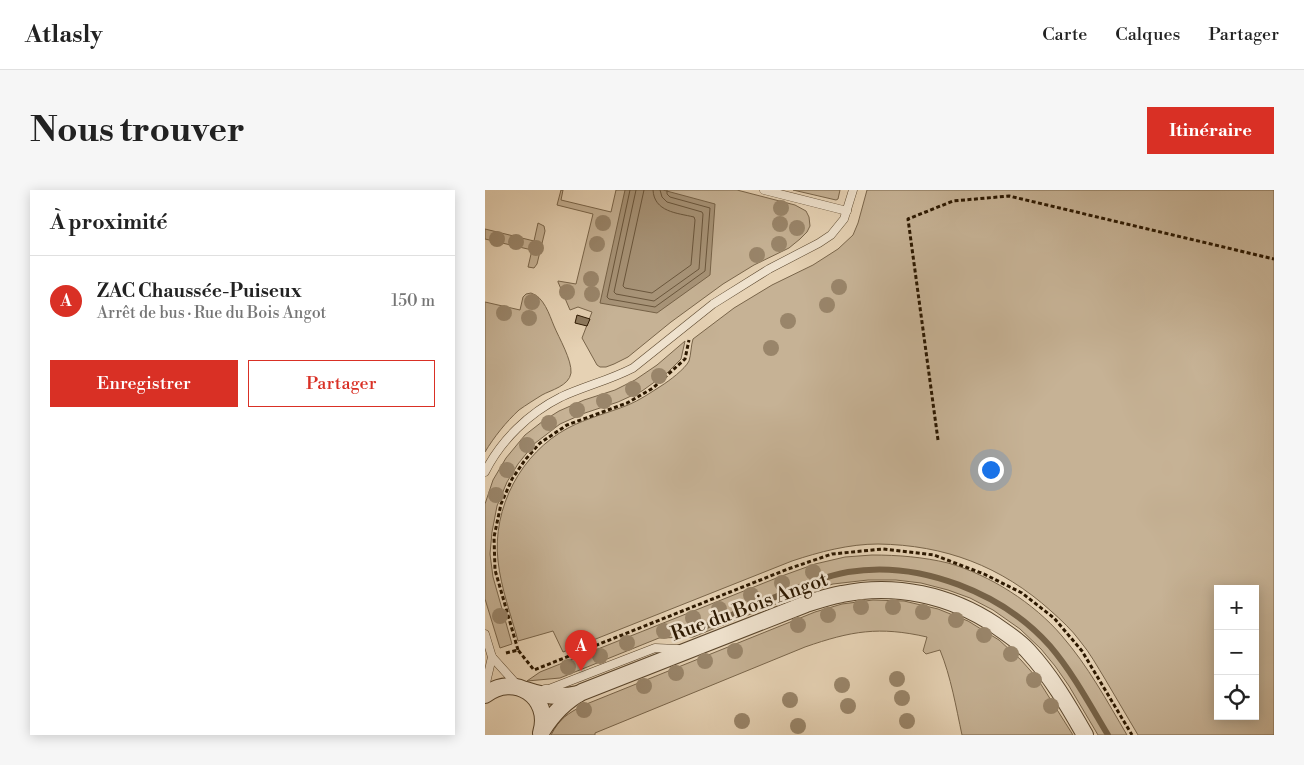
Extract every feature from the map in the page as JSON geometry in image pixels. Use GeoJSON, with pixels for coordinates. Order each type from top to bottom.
{"type":"FeatureCollection","features":[{"type":"Feature","properties":{"kind":"street","name":"Rue du Bois Angot"},"geometry":{"type":"LineString","coordinates":[[485,695],[491,690],[502,686],[550,696],[567,696],[582,692],[806,604],[842,594],[878,590],[920,594],[946,600],[973,612],[1010,635],[1026,649],[1050,677],[1085,735]]}},
{"type":"Feature","properties":{"kind":"street"},"geometry":{"type":"LineString","coordinates":[[522,689],[535,697],[541,707],[543,719],[541,733]]}},
{"type":"Feature","properties":{"kind":"street","name":"Rue du Bois Angot"},"geometry":{"type":"LineString","coordinates":[[541,733],[546,724],[568,701],[582,692]]}},
{"type":"Feature","properties":{"kind":"lane"},"geometry":{"type":"LineString","coordinates":[[764,190],[847,211]]}},
{"type":"Feature","properties":{"kind":"lane"},"geometry":{"type":"LineString","coordinates":[[485,472],[500,448],[516,430],[535,414],[561,398],[621,375],[633,368],[713,304],[769,269],[831,235],[844,219],[853,190]]}},
{"type":"Feature","properties":{"kind":"lane"},"geometry":{"type":"LineString","coordinates":[[485,634],[492,657],[522,689],[549,689],[655,648],[690,650]]}},
{"type":"Feature","properties":{"kind":"lane"},"geometry":{"type":"LineString","coordinates":[[485,687],[492,657]]}},
{"type":"Feature","properties":{"kind":"path"},"geometry":{"type":"LineString","coordinates":[[938,440],[908,219],[953,202],[1009,196],[1274,259]]}},
{"type":"Feature","properties":{"kind":"path"},"geometry":{"type":"LineString","coordinates":[[534,670],[518,650],[495,570],[494,537],[501,504],[512,479],[540,443],[567,425],[627,403],[653,388],[685,359],[689,339]]}},
{"type":"Feature","properties":{"kind":"path"},"geometry":{"type":"LineString","coordinates":[[506,653],[518,650]]}},
{"type":"Feature","properties":{"kind":"shaded area"},"geometry":{"type":"Polygon","coordinates":[[[561,190],[563,190],[561,200],[611,212],[616,190],[737,190],[795,205],[806,211],[810,226],[807,232],[789,248],[754,265],[723,284],[671,322],[628,357],[606,367],[600,367],[582,338],[592,312],[578,307],[570,310],[558,282],[576,284],[593,214],[557,205],[561,190]]]}},
{"type":"Feature","properties":{"kind":"shaded area"},"geometry":{"type":"Polygon","coordinates":[[[793,190],[840,190],[836,200],[793,190]]]}},
{"type":"Feature","properties":{"kind":"shaded area"},"geometry":{"type":"Polygon","coordinates":[[[867,190],[1274,190],[1274,735],[1138,735],[1084,646],[1051,611],[1032,595],[992,570],[971,561],[949,554],[903,545],[856,545],[792,561],[563,652],[553,631],[518,641],[501,581],[497,541],[505,502],[513,484],[536,452],[568,428],[632,403],[668,381],[689,361],[693,339],[734,308],[772,285],[813,265],[838,249],[853,235],[867,190]]]}},
{"type":"Feature","properties":{"kind":"shaded area"},"geometry":{"type":"Polygon","coordinates":[[[538,223],[544,226],[545,231],[537,264],[534,268],[528,267],[532,250],[485,239],[485,229],[534,241],[538,223]]]}},
{"type":"Feature","properties":{"kind":"shaded area"},"geometry":{"type":"Polygon","coordinates":[[[531,293],[543,302],[548,311],[571,368],[570,377],[563,384],[519,410],[485,452],[485,302],[520,310],[523,297],[531,293]]]}},
{"type":"Feature","properties":{"kind":"shaded area"},"geometry":{"type":"Polygon","coordinates":[[[685,341],[681,359],[667,373],[642,391],[560,424],[534,444],[507,482],[497,506],[490,554],[493,577],[512,644],[500,648],[485,599],[485,504],[493,480],[506,458],[525,435],[543,421],[559,411],[584,400],[615,390],[635,380],[657,365],[685,341]]]}},
{"type":"Feature","properties":{"kind":"shaded area"},"geometry":{"type":"Polygon","coordinates":[[[872,555],[929,559],[948,563],[980,575],[1025,602],[1051,624],[1071,647],[1097,684],[1127,735],[1098,735],[1069,686],[1041,649],[1020,629],[993,610],[970,598],[948,590],[921,583],[896,580],[868,580],[833,584],[806,592],[693,637],[659,638],[560,678],[527,681],[540,672],[779,577],[815,564],[845,557],[872,555]]]}},
{"type":"Feature","properties":{"kind":"shaded area"},"geometry":{"type":"Polygon","coordinates":[[[873,600],[904,601],[938,609],[968,621],[999,640],[1037,678],[1073,735],[962,735],[950,681],[940,650],[926,654],[923,651],[927,637],[879,631],[837,637],[805,647],[595,733],[595,735],[551,735],[565,717],[584,705],[815,612],[842,604],[873,600]]]}},
{"type":"Feature","properties":{"kind":"water"},"geometry":{"type":"Polygon","coordinates":[[[625,190],[663,190],[715,204],[710,275],[657,313],[600,303],[625,190]]]}},
{"type":"Feature","properties":{"kind":"building"},"geometry":{"type":"Polygon","coordinates":[[[577,315],[590,319],[587,326],[575,323],[577,315]]]}},
{"type":"Feature","properties":{"kind":"waterway"},"geometry":{"type":"LineString","coordinates":[[682,633],[700,629],[805,585],[839,574],[875,570],[903,571],[931,576],[984,596],[1009,610],[1031,627],[1050,646],[1066,667],[1108,735]]}},
{"type":"Feature","properties":{"kind":"place","name":"ZAC Chaussée-Puiseux"},"geometry":{"type":"Point","coordinates":[581,671]}}]}
